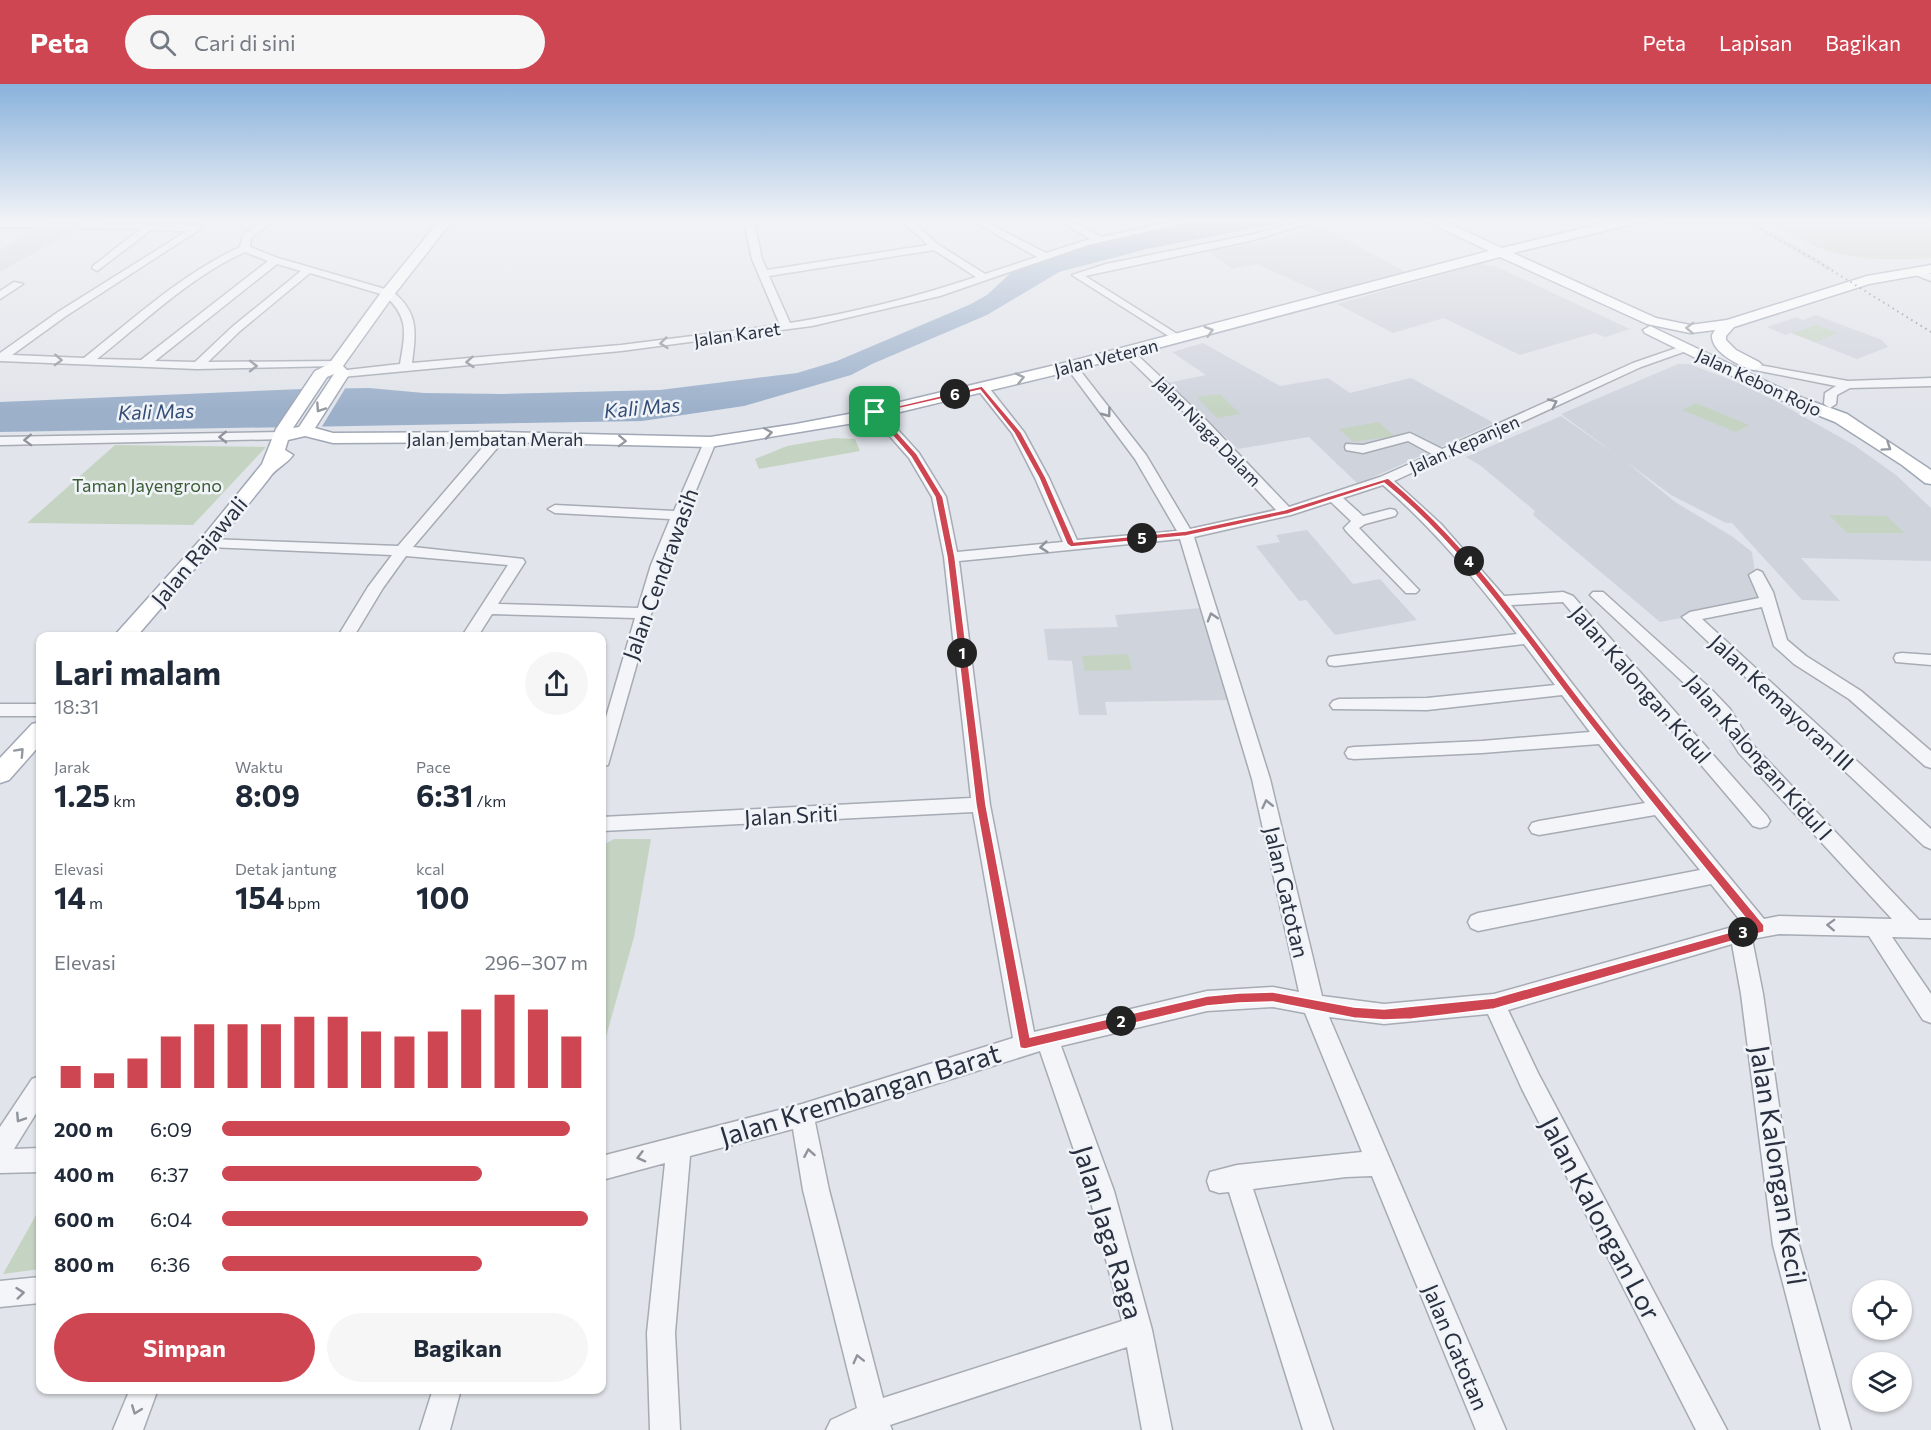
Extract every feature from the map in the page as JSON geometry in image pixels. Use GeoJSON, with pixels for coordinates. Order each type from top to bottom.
{"type":"FeatureCollection","features":[{"type":"Feature","properties":{"kind":"main road"},"geometry":{"type":"LineString","coordinates":[[306,430],[334,388],[337,368],[395,284]]}},
{"type":"Feature","properties":{"kind":"main road","name":"Jalan Veteran"},"geometry":{"type":"LineString","coordinates":[[710,442],[827,424],[1128,352],[1384,284]]}},
{"type":"Feature","properties":{"kind":"main road","name":"Jalan Kebon Rojo"},"geometry":{"type":"LineString","coordinates":[[1550,284],[1791,399],[1835,411]]}},
{"type":"Feature","properties":{"kind":"main road","name":"Jalan Kebon Rojo"},"geometry":{"type":"LineString","coordinates":[[1568,284],[1652,321],[1671,326],[1690,329],[1729,324]]}},
{"type":"Feature","properties":{"kind":"main road"},"geometry":{"type":"LineString","coordinates":[[1571,284],[1575,287]]}},
{"type":"Feature","properties":{"kind":"main road"},"geometry":{"type":"LineString","coordinates":[[1729,324],[1855,284]]}},
{"type":"Feature","properties":{"kind":"main road","name":"Jalan Kebon Rojo"},"geometry":{"type":"LineString","coordinates":[[1729,324],[1719,335],[1719,341],[1731,353],[1835,411]]}},
{"type":"Feature","properties":{"kind":"main road","name":"Jalan Rajawali"},"geometry":{"type":"LineString","coordinates":[[129,632],[208,543],[270,465],[283,432],[321,374],[337,368]]}},
{"type":"Feature","properties":{"kind":"main road"},"geometry":{"type":"LineString","coordinates":[[1835,411],[1931,479]]}},
{"type":"Feature","properties":{"kind":"main road","name":"Jalan Jembatan Merah"},"geometry":{"type":"LineString","coordinates":[[283,432],[306,430],[333,438],[499,437],[710,442]]}},
{"type":"Feature","properties":{"kind":"main road","name":"Jalan Rajawali"},"geometry":{"type":"LineString","coordinates":[[270,465],[300,447],[333,438]]}},
{"type":"Feature","properties":{"kind":"main road"},"geometry":{"type":"LineString","coordinates":[[0,774],[36,734]]}},
{"type":"Feature","properties":{"kind":"street"},"geometry":{"type":"LineString","coordinates":[[0,296],[18,284]]}},
{"type":"Feature","properties":{"kind":"street"},"geometry":{"type":"LineString","coordinates":[[0,358],[109,284]]}},
{"type":"Feature","properties":{"kind":"street"},"geometry":{"type":"LineString","coordinates":[[87,361],[188,284]]}},
{"type":"Feature","properties":{"kind":"street"},"geometry":{"type":"LineString","coordinates":[[145,363],[245,284]]}},
{"type":"Feature","properties":{"kind":"street"},"geometry":{"type":"LineString","coordinates":[[197,366],[236,328],[291,284]]}},
{"type":"Feature","properties":{"kind":"street"},"geometry":{"type":"LineString","coordinates":[[356,284],[388,293],[402,302],[410,320],[406,366]]}},
{"type":"Feature","properties":{"kind":"street"},"geometry":{"type":"LineString","coordinates":[[767,284],[786,327]]}},
{"type":"Feature","properties":{"kind":"street","name":"Jalan Karet"},"geometry":{"type":"LineString","coordinates":[[0,358],[197,366],[337,368],[406,366],[609,349],[786,327],[869,311],[967,284]]}},
{"type":"Feature","properties":{"kind":"street"},"geometry":{"type":"LineString","coordinates":[[1091,284],[1178,339]]}},
{"type":"Feature","properties":{"kind":"street","name":"Jalan Kepanjen"},"geometry":{"type":"LineString","coordinates":[[951,557],[1186,534],[1286,512],[1385,480],[1637,365],[1685,348]]}},
{"type":"Feature","properties":{"kind":"street","name":"Jalan Niaga Dalam"},"geometry":{"type":"LineString","coordinates":[[1128,352],[1202,423],[1286,512]]}},
{"type":"Feature","properties":{"kind":"street","name":"Jalan Gatotan"},"geometry":{"type":"LineString","coordinates":[[1071,366],[1141,458],[1186,534],[1261,779],[1313,1005],[1491,1430]]}},
{"type":"Feature","properties":{"kind":"street"},"geometry":{"type":"LineString","coordinates":[[1759,368],[1848,385],[1931,382]]}},
{"type":"Feature","properties":{"kind":"street"},"geometry":{"type":"LineString","coordinates":[[1835,411],[1831,393],[1848,385]]}},
{"type":"Feature","properties":{"kind":"street"},"geometry":{"type":"LineString","coordinates":[[982,387],[1017,432],[1042,478],[1071,544]]}},
{"type":"Feature","properties":{"kind":"street","name":"Jalan Jaga Raga"},"geometry":{"type":"LineString","coordinates":[[875,412],[914,456],[939,497],[951,557],[981,805],[1036,1041],[1101,1191],[1138,1330],[1157,1430]]}},
{"type":"Feature","properties":{"kind":"street"},"geometry":{"type":"LineString","coordinates":[[0,441],[283,432]]}},
{"type":"Feature","properties":{"kind":"street"},"geometry":{"type":"LineString","coordinates":[[348,632],[376,587],[403,550],[499,437]]}},
{"type":"Feature","properties":{"kind":"street"},"geometry":{"type":"LineString","coordinates":[[1351,447],[1363,449],[1410,437],[1443,454]]}},
{"type":"Feature","properties":{"kind":"street","name":"Jalan Cendrawasih"},"geometry":{"type":"LineString","coordinates":[[606,725],[608,707],[678,515],[710,442]]}},
{"type":"Feature","properties":{"kind":"street"},"geometry":{"type":"LineString","coordinates":[[1385,480],[1417,505],[1466,557],[1604,737],[1717,876],[1750,931]]}},
{"type":"Feature","properties":{"kind":"street"},"geometry":{"type":"LineString","coordinates":[[1333,496],[1360,521]]}},
{"type":"Feature","properties":{"kind":"street"},"geometry":{"type":"LineString","coordinates":[[555,509],[678,515]]}},
{"type":"Feature","properties":{"kind":"street"},"geometry":{"type":"LineString","coordinates":[[1390,513],[1360,521],[1351,528],[1411,590]]}},
{"type":"Feature","properties":{"kind":"street"},"geometry":{"type":"LineString","coordinates":[[208,543],[317,545],[403,550],[518,562],[472,632]]}},
{"type":"Feature","properties":{"kind":"street"},"geometry":{"type":"LineString","coordinates":[[1757,575],[1780,642],[1789,652],[1855,695],[1931,761]]}},
{"type":"Feature","properties":{"kind":"street","name":"Jalan Kalongan Kidul I"},"geometry":{"type":"LineString","coordinates":[[1598,595],[1680,666],[1724,715],[1745,748],[1922,928]]}},
{"type":"Feature","properties":{"kind":"street","name":"Jalan Kalongan Kidul"},"geometry":{"type":"LineString","coordinates":[[1499,601],[1563,597],[1568,599],[1760,821]]}},
{"type":"Feature","properties":{"kind":"street","name":"Jalan Kemayoran III"},"geometry":{"type":"LineString","coordinates":[[1767,601],[1690,617],[1931,841]]}},
{"type":"Feature","properties":{"kind":"street"},"geometry":{"type":"LineString","coordinates":[[486,609],[643,613]]}},
{"type":"Feature","properties":{"kind":"street"},"geometry":{"type":"LineString","coordinates":[[1335,661],[1528,638]]}},
{"type":"Feature","properties":{"kind":"street"},"geometry":{"type":"LineString","coordinates":[[1902,658],[1931,660]]}},
{"type":"Feature","properties":{"kind":"street"},"geometry":{"type":"LineString","coordinates":[[1339,705],[1427,704],[1567,689]]}},
{"type":"Feature","properties":{"kind":"street"},"geometry":{"type":"LineString","coordinates":[[0,710],[36,710]]}},
{"type":"Feature","properties":{"kind":"street"},"geometry":{"type":"LineString","coordinates":[[1353,753],[1482,747],[1604,737]]}},
{"type":"Feature","properties":{"kind":"street","name":"Jalan Sriti"},"geometry":{"type":"LineString","coordinates":[[606,824],[981,805]]}},
{"type":"Feature","properties":{"kind":"street"},"geometry":{"type":"LineString","coordinates":[[1539,828],[1661,807]]}},
{"type":"Feature","properties":{"kind":"street"},"geometry":{"type":"LineString","coordinates":[[1478,922],[1717,876]]}},
{"type":"Feature","properties":{"kind":"street","name":"Jalan Krembangan Barat"},"geometry":{"type":"LineString","coordinates":[[606,1167],[802,1115],[1036,1041],[1207,1001],[1273,997],[1354,1012],[1412,1013],[1494,1004],[1750,931],[1787,925],[1922,928]]}},
{"type":"Feature","properties":{"kind":"street"},"geometry":{"type":"LineString","coordinates":[[1874,927],[1931,1013]]}},
{"type":"Feature","properties":{"kind":"street","name":"Jalan Kalongan Kecil"},"geometry":{"type":"LineString","coordinates":[[1750,931],[1752,994],[1786,1245],[1836,1430]]}},
{"type":"Feature","properties":{"kind":"street","name":"Jalan Kalongan Lor"},"geometry":{"type":"LineString","coordinates":[[1494,1004],[1530,1081],[1712,1430]]}},
{"type":"Feature","properties":{"kind":"street"},"geometry":{"type":"LineString","coordinates":[[0,1148],[36,1093]]}},
{"type":"Feature","properties":{"kind":"street"},"geometry":{"type":"LineString","coordinates":[[802,1115],[816,1191],[874,1423]]}},
{"type":"Feature","properties":{"kind":"street"},"geometry":{"type":"LineString","coordinates":[[665,1430],[660,1333],[679,1147]]}},
{"type":"Feature","properties":{"kind":"street"},"geometry":{"type":"LineString","coordinates":[[0,1161],[36,1160]]}},
{"type":"Feature","properties":{"kind":"street"},"geometry":{"type":"LineString","coordinates":[[1318,1430],[1228,1179],[1346,1164],[1379,1164]]}},
{"type":"Feature","properties":{"kind":"street"},"geometry":{"type":"LineString","coordinates":[[0,1294],[36,1290]]}},
{"type":"Feature","properties":{"kind":"street"},"geometry":{"type":"LineString","coordinates":[[841,1430],[874,1423],[1138,1330]]}},
{"type":"Feature","properties":{"kind":"street"},"geometry":{"type":"LineString","coordinates":[[128,1430],[142,1394]]}},
{"type":"Feature","properties":{"kind":"street"},"geometry":{"type":"LineString","coordinates":[[435,1430],[446,1394]]}},
{"type":"Feature","properties":{"kind":"shaded area"},"geometry":{"type":"Polygon","coordinates":[[[1301,284],[1370,284],[1330,297],[1301,284]]]}},
{"type":"Feature","properties":{"kind":"shaded area"},"geometry":{"type":"Polygon","coordinates":[[[1409,284],[1533,284],[1630,329],[1605,337],[1595,333],[1520,355],[1444,318],[1393,333],[1337,304],[1409,284]]]}},
{"type":"Feature","properties":{"kind":"shaded area"},"geometry":{"type":"Polygon","coordinates":[[[1816,315],[1882,340],[1888,347],[1857,359],[1791,333],[1786,335],[1767,327],[1797,317],[1803,320],[1816,315]]]}},
{"type":"Feature","properties":{"kind":"shaded area"},"geometry":{"type":"Polygon","coordinates":[[[1203,343],[1280,386],[1328,378],[1350,393],[1411,378],[1494,423],[1358,484],[1309,437],[1238,449],[1167,383],[1206,375],[1172,352],[1203,343]]]}},
{"type":"Feature","properties":{"kind":"shaded area"},"geometry":{"type":"Polygon","coordinates":[[[1678,364],[1689,364],[1734,381],[1774,400],[1854,445],[1896,475],[1931,508],[1931,561],[1801,558],[1840,601],[1802,600],[1732,523],[1726,523],[1671,495],[1624,460],[1675,502],[1733,537],[1752,552],[1759,601],[1686,614],[1687,617],[1660,622],[1533,515],[1535,511],[1481,466],[1466,457],[1561,416],[1618,456],[1561,414],[1678,364]]]}},
{"type":"Feature","properties":{"kind":"shaded area"},"geometry":{"type":"Polygon","coordinates":[[[1307,530],[1353,584],[1380,579],[1417,620],[1335,635],[1306,600],[1299,601],[1256,546],[1280,542],[1276,535],[1307,530]]]}},
{"type":"Feature","properties":{"kind":"shaded area"},"geometry":{"type":"Polygon","coordinates":[[[1202,608],[1229,700],[1105,702],[1107,715],[1079,715],[1072,661],[1048,660],[1044,629],[1118,627],[1115,615],[1202,608]]]}},
{"type":"Feature","properties":{"kind":"green space"},"geometry":{"type":"Polygon","coordinates":[[[1817,325],[1838,333],[1815,342],[1792,333],[1817,325]]]}},
{"type":"Feature","properties":{"kind":"green space"},"geometry":{"type":"Polygon","coordinates":[[[1220,394],[1240,414],[1217,418],[1197,397],[1220,394]]]}},
{"type":"Feature","properties":{"kind":"green space"},"geometry":{"type":"Polygon","coordinates":[[[1696,403],[1749,425],[1736,432],[1682,410],[1696,403]]]}},
{"type":"Feature","properties":{"kind":"green space"},"geometry":{"type":"Polygon","coordinates":[[[1379,422],[1394,436],[1353,442],[1339,429],[1379,422]]]}},
{"type":"Feature","properties":{"kind":"green space"},"geometry":{"type":"Polygon","coordinates":[[[834,438],[855,439],[860,451],[759,469],[755,459],[787,446],[834,438]]]}},
{"type":"Feature","properties":{"kind":"green space","name":"Taman Jayengrono"},"geometry":{"type":"Polygon","coordinates":[[[115,445],[266,447],[193,525],[27,523],[115,445]]]}},
{"type":"Feature","properties":{"kind":"green space"},"geometry":{"type":"Polygon","coordinates":[[[1829,515],[1886,516],[1905,533],[1847,533],[1829,515]]]}},
{"type":"Feature","properties":{"kind":"green space"},"geometry":{"type":"Polygon","coordinates":[[[1128,654],[1132,670],[1085,671],[1082,656],[1128,654]]]}},
{"type":"Feature","properties":{"kind":"green space"},"geometry":{"type":"Polygon","coordinates":[[[614,839],[651,839],[634,937],[606,1037],[606,843],[614,839]]]}},
{"type":"Feature","properties":{"kind":"green space"},"geometry":{"type":"Polygon","coordinates":[[[36,1215],[36,1270],[3,1274],[36,1215]]]}},
{"type":"Feature","properties":{"kind":"water","name":"Kali Mas"},"geometry":{"type":"Polygon","coordinates":[[[999,284],[1039,284],[987,315],[851,375],[744,406],[642,421],[0,432],[0,402],[303,389],[369,388],[424,393],[502,394],[660,390],[797,373],[837,361],[987,295],[999,284]]]}},
{"type":"Feature","properties":{"kind":"pier"},"geometry":{"type":"Polygon","coordinates":[[[346,387],[321,428],[275,430],[303,389],[346,387]]]}},
{"type":"Feature","properties":{"kind":"railway"},"geometry":{"type":"LineString","coordinates":[[1854,284],[1931,332]]}},
{"type":"Feature","properties":{"kind":"route"},"geometry":{"type":"LineString","coordinates":[[982,387],[1017,432],[1042,478],[1071,544],[1186,534],[1286,512],[1385,480],[1417,505],[1466,557],[1604,737],[1760,929],[1494,1004],[1384,1014],[1354,1012],[1273,997],[1239,998],[1207,1001],[1025,1044],[981,805],[951,557],[939,497],[914,456],[875,412],[982,387]]}}]}
